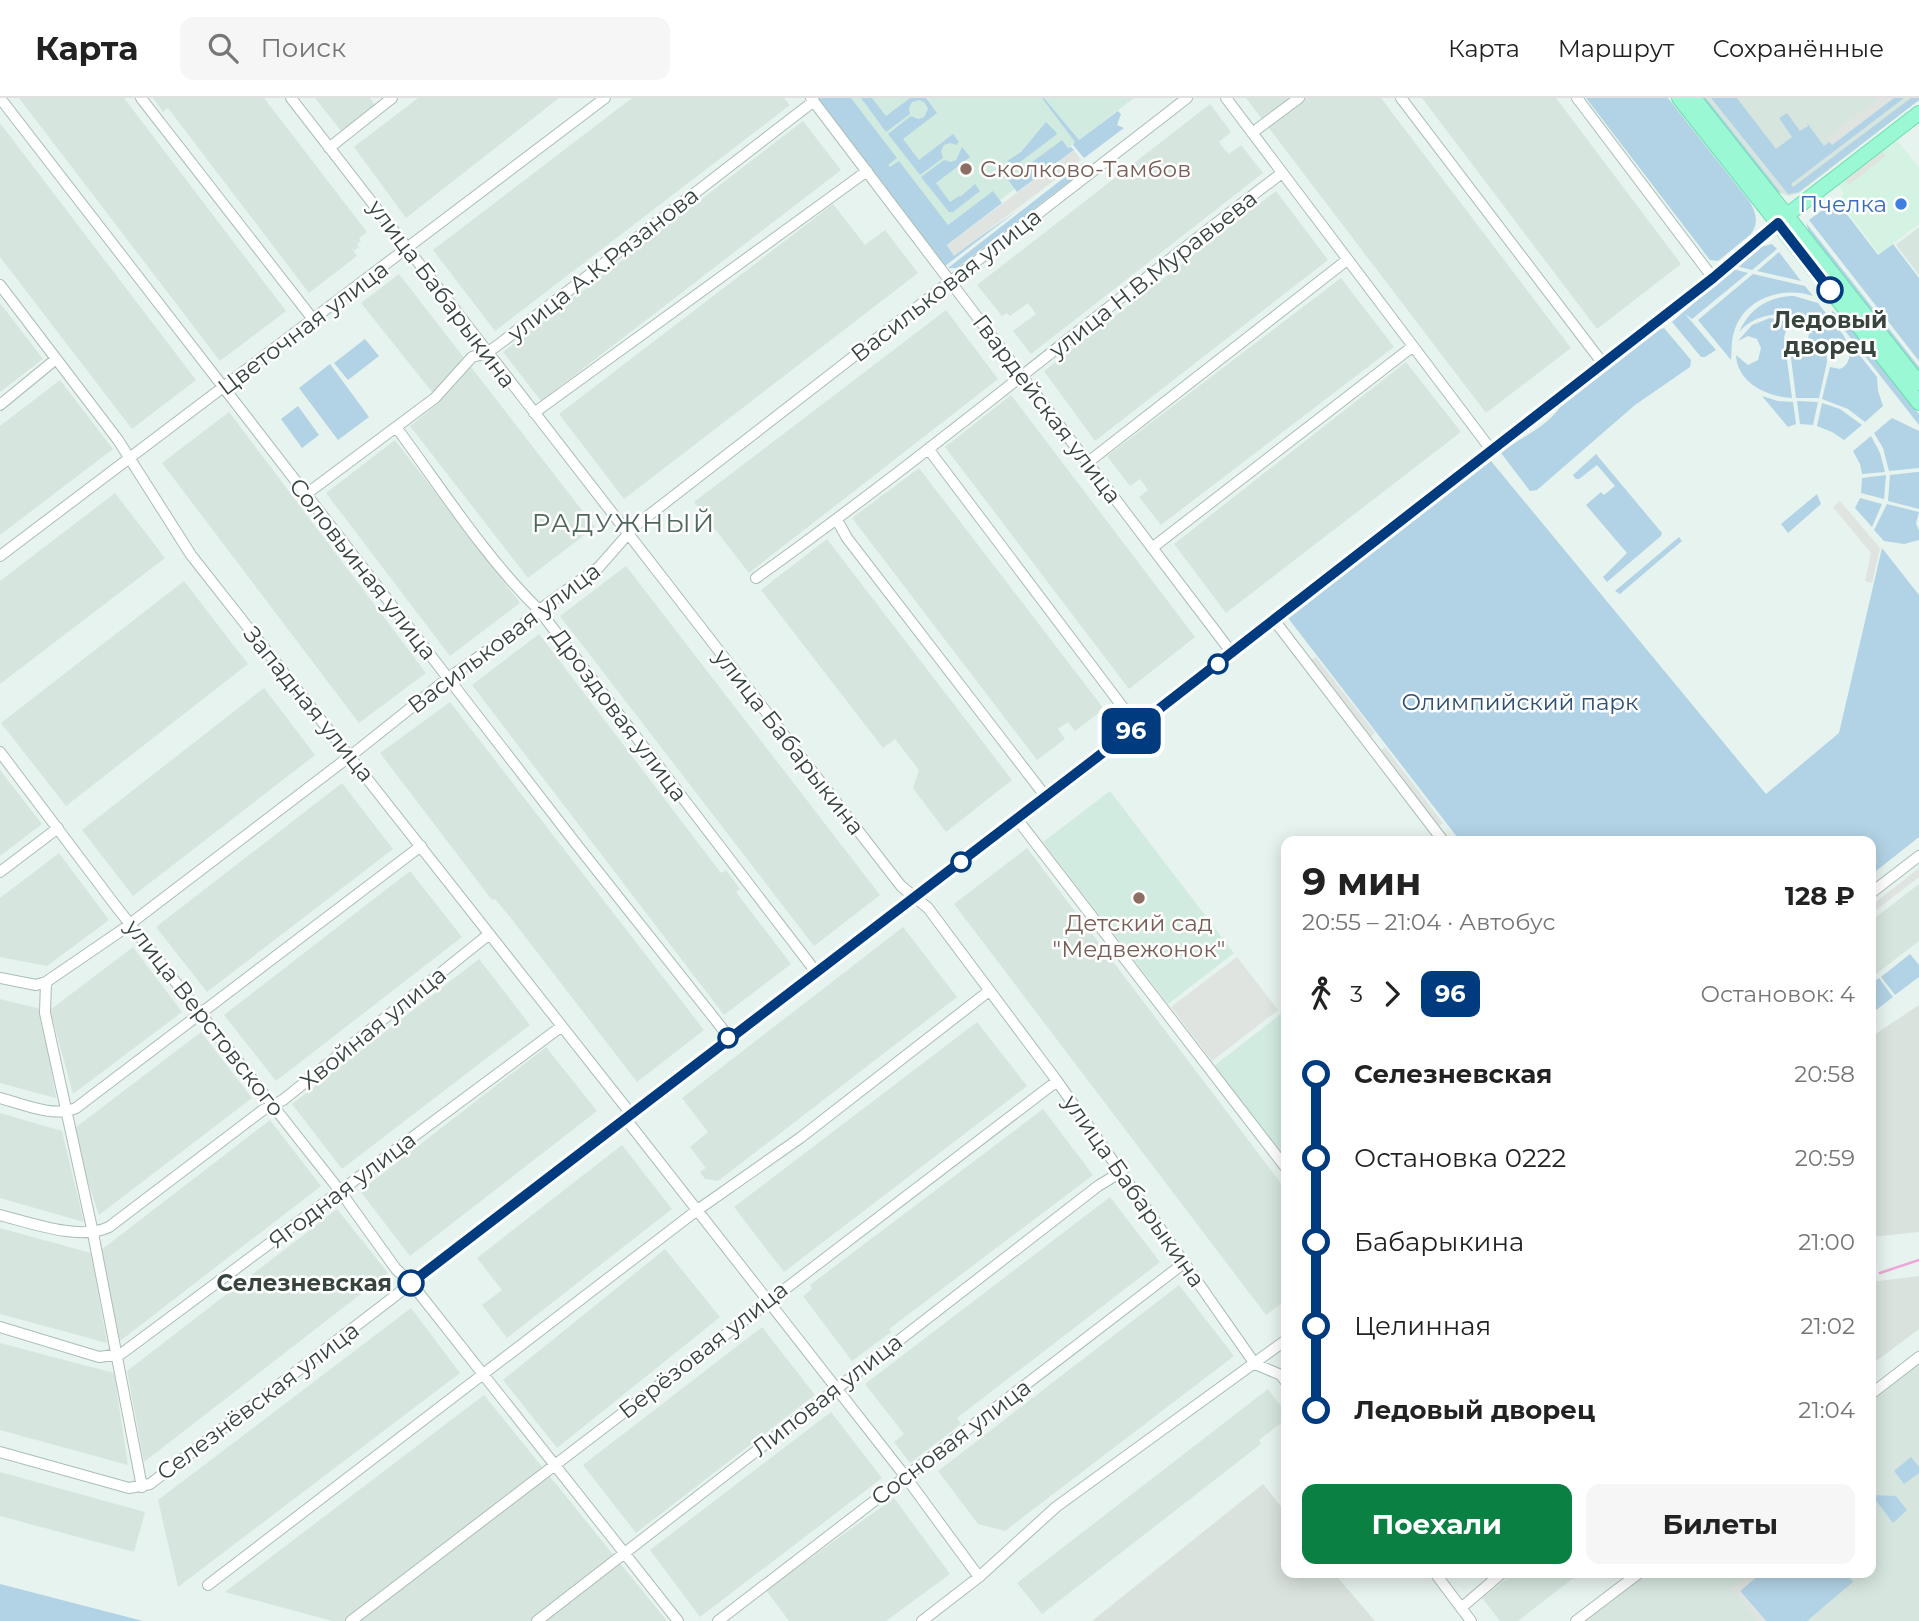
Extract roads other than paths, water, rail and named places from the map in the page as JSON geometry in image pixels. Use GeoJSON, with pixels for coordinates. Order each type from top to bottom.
{"type":"FeatureCollection","features":[{"type":"Feature","properties":{"kind":"main road"},"geometry":{"type":"LineString","coordinates":[[1679,98],[1919,383]]}},
{"type":"Feature","properties":{"kind":"main road"},"geometry":{"type":"LineString","coordinates":[[1694,98],[1919,403]]}},
{"type":"Feature","properties":{"kind":"main road"},"geometry":{"type":"LineString","coordinates":[[1783,219],[1919,113]]}},
{"type":"Feature","properties":{"kind":"street","name":"Соловьиная улица"},"geometry":{"type":"LineString","coordinates":[[0,98],[447,679],[729,1037]]}},
{"type":"Feature","properties":{"kind":"street"},"geometry":{"type":"LineString","coordinates":[[141,98],[312,318]]}},
{"type":"Feature","properties":{"kind":"street","name":"улица Бабарыкина"},"geometry":{"type":"LineString","coordinates":[[291,98],[901,886],[928,908],[1057,1081],[1255,1364],[1281,1376]]}},
{"type":"Feature","properties":{"kind":"street"},"geometry":{"type":"LineString","coordinates":[[330,148],[393,98]]}},
{"type":"Feature","properties":{"kind":"street","name":"Цветочная улица"},"geometry":{"type":"LineString","coordinates":[[0,556],[605,98]]}},
{"type":"Feature","properties":{"kind":"street","name":"Васильковая улица"},"geometry":{"type":"LineString","coordinates":[[46,982],[130,924],[351,756],[447,679],[599,567],[627,532],[1187,98]]}},
{"type":"Feature","properties":{"kind":"street"},"geometry":{"type":"LineString","coordinates":[[1226,98],[1492,451]]}},
{"type":"Feature","properties":{"kind":"street"},"geometry":{"type":"LineString","coordinates":[[1252,133],[1298,98]]}},
{"type":"Feature","properties":{"kind":"street"},"geometry":{"type":"LineString","coordinates":[[1401,98],[1604,365]]}},
{"type":"Feature","properties":{"kind":"street"},"geometry":{"type":"LineString","coordinates":[[1577,98],[1713,278]]}},
{"type":"Feature","properties":{"kind":"street","name":"Гвардейская улица"},"geometry":{"type":"LineString","coordinates":[[812,100],[1232,653]]}},
{"type":"Feature","properties":{"kind":"street","name":"улица А.К.Рязанова"},"geometry":{"type":"LineString","coordinates":[[305,495],[435,398],[472,357],[487,353],[812,100]]}},
{"type":"Feature","properties":{"kind":"street"},"geometry":{"type":"LineString","coordinates":[[534,413],[867,171]]}},
{"type":"Feature","properties":{"kind":"street","name":"улица Н.В.Муравьева"},"geometry":{"type":"LineString","coordinates":[[756,578],[929,450],[1282,173]]}},
{"type":"Feature","properties":{"kind":"street","name":"Селезнёвская улица"},"geometry":{"type":"LineString","coordinates":[[0,1452],[129,1488],[150,1484],[1604,365],[1783,219]]}},
{"type":"Feature","properties":{"kind":"street"},"geometry":{"type":"LineString","coordinates":[[1087,463],[1347,260]]}},
{"type":"Feature","properties":{"kind":"street","name":"Западная улица"},"geometry":{"type":"LineString","coordinates":[[0,285],[131,459],[191,555],[562,1026],[696,1211],[905,1476],[979,1577]]}},
{"type":"Feature","properties":{"kind":"street"},"geometry":{"type":"LineString","coordinates":[[1152,548],[1412,347]]}},
{"type":"Feature","properties":{"kind":"street"},"geometry":{"type":"LineString","coordinates":[[0,405],[56,359]]}},
{"type":"Feature","properties":{"kind":"street","name":"Дроздовая улица"},"geometry":{"type":"LineString","coordinates":[[396,427],[492,557],[517,588],[540,610],[816,972]]}},
{"type":"Feature","properties":{"kind":"street"},"geometry":{"type":"LineString","coordinates":[[929,450],[1137,726]]}},
{"type":"Feature","properties":{"kind":"street"},"geometry":{"type":"LineString","coordinates":[[837,520],[846,538],[1046,797]]}},
{"type":"Feature","properties":{"kind":"street"},"geometry":{"type":"LineString","coordinates":[[1274,620],[1439,836]]}},
{"type":"Feature","properties":{"kind":"street","name":"улица Верстовского"},"geometry":{"type":"LineString","coordinates":[[0,752],[130,924],[340,1191],[396,1269],[411,1283],[678,1621]]}},
{"type":"Feature","properties":{"kind":"street"},"geometry":{"type":"LineString","coordinates":[[1017,819],[1281,1162]]}},
{"type":"Feature","properties":{"kind":"street"},"geometry":{"type":"LineString","coordinates":[[0,873],[58,828]]}},
{"type":"Feature","properties":{"kind":"street"},"geometry":{"type":"LineString","coordinates":[[0,1098],[51,1111],[76,1108],[421,846]]}},
{"type":"Feature","properties":{"kind":"street"},"geometry":{"type":"LineString","coordinates":[[1876,889],[1919,856]]}},
{"type":"Feature","properties":{"kind":"street","name":"Хвойная улица"},"geometry":{"type":"LineString","coordinates":[[93,1233],[122,1218],[200,1156],[272,1104],[283,1100],[488,935]]}},
{"type":"Feature","properties":{"kind":"street"},"geometry":{"type":"LineString","coordinates":[[0,978],[36,985],[46,982],[46,1013],[93,1233],[142,1487]]}},
{"type":"Feature","properties":{"kind":"street"},"geometry":{"type":"LineString","coordinates":[[208,1585],[696,1211],[800,1138],[989,991]]}},
{"type":"Feature","properties":{"kind":"street","name":"Ягодная улица"},"geometry":{"type":"LineString","coordinates":[[117,1356],[562,1026]]}},
{"type":"Feature","properties":{"kind":"street","name":"Берёзовая улица"},"geometry":{"type":"LineString","coordinates":[[351,1621],[1057,1081]]}},
{"type":"Feature","properties":{"kind":"street","name":"Липовая улица"},"geometry":{"type":"LineString","coordinates":[[537,1621],[1098,1186],[1121,1172]]}},
{"type":"Feature","properties":{"kind":"street"},"geometry":{"type":"LineString","coordinates":[[0,1215],[62,1230],[93,1233]]}},
{"type":"Feature","properties":{"kind":"street","name":"Сосновая улица"},"geometry":{"type":"LineString","coordinates":[[718,1621],[1184,1263]]}},
{"type":"Feature","properties":{"kind":"street"},"geometry":{"type":"LineString","coordinates":[[0,1327],[90,1355],[117,1356]]}},
{"type":"Feature","properties":{"kind":"street"},"geometry":{"type":"LineString","coordinates":[[922,1621],[979,1577],[1056,1507],[1281,1344]]}},
{"type":"Feature","properties":{"kind":"street"},"geometry":{"type":"LineString","coordinates":[[1876,1389],[1919,1357]]}},
{"type":"Feature","properties":{"kind":"street"},"geometry":{"type":"LineString","coordinates":[[1439,1578],[1471,1621]]}},
{"type":"Feature","properties":{"kind":"street"},"geometry":{"type":"LineString","coordinates":[[1461,1608],[1496,1578]]}},
{"type":"Feature","properties":{"kind":"street"},"geometry":{"type":"LineString","coordinates":[[1576,1621],[1632,1578]]}},
{"type":"Feature","properties":{"kind":"waterway"},"geometry":{"type":"LineString","coordinates":[[1880,1273],[1919,1260]]}},
{"type":"Feature","properties":{"kind":"place","name":"Сколково-Тамбов"},"geometry":{"type":"Point","coordinates":[966,169]}},
{"type":"Feature","properties":{"kind":"place","name":"Пчелка"},"geometry":{"type":"Point","coordinates":[1901,204]}},
{"type":"Feature","properties":{"kind":"place","name":"Ледовый дворец"},"geometry":{"type":"Point","coordinates":[1830,290]}},
{"type":"Feature","properties":{"kind":"place","name":"Детский сад \"Медвежонок\""},"geometry":{"type":"Point","coordinates":[1139,898]}},
{"type":"Feature","properties":{"kind":"place","name":"Селезневская"},"geometry":{"type":"Point","coordinates":[411,1283]}},
{"type":"Feature","properties":{"kind":"district","name":"РАДУЖНЫЙ"},"geometry":{"type":"Point","coordinates":[624,523]}},
{"type":"Feature","properties":{"kind":"park label","name":"Олимпийский парк"},"geometry":{"type":"Point","coordinates":[1520,702]}}]}
